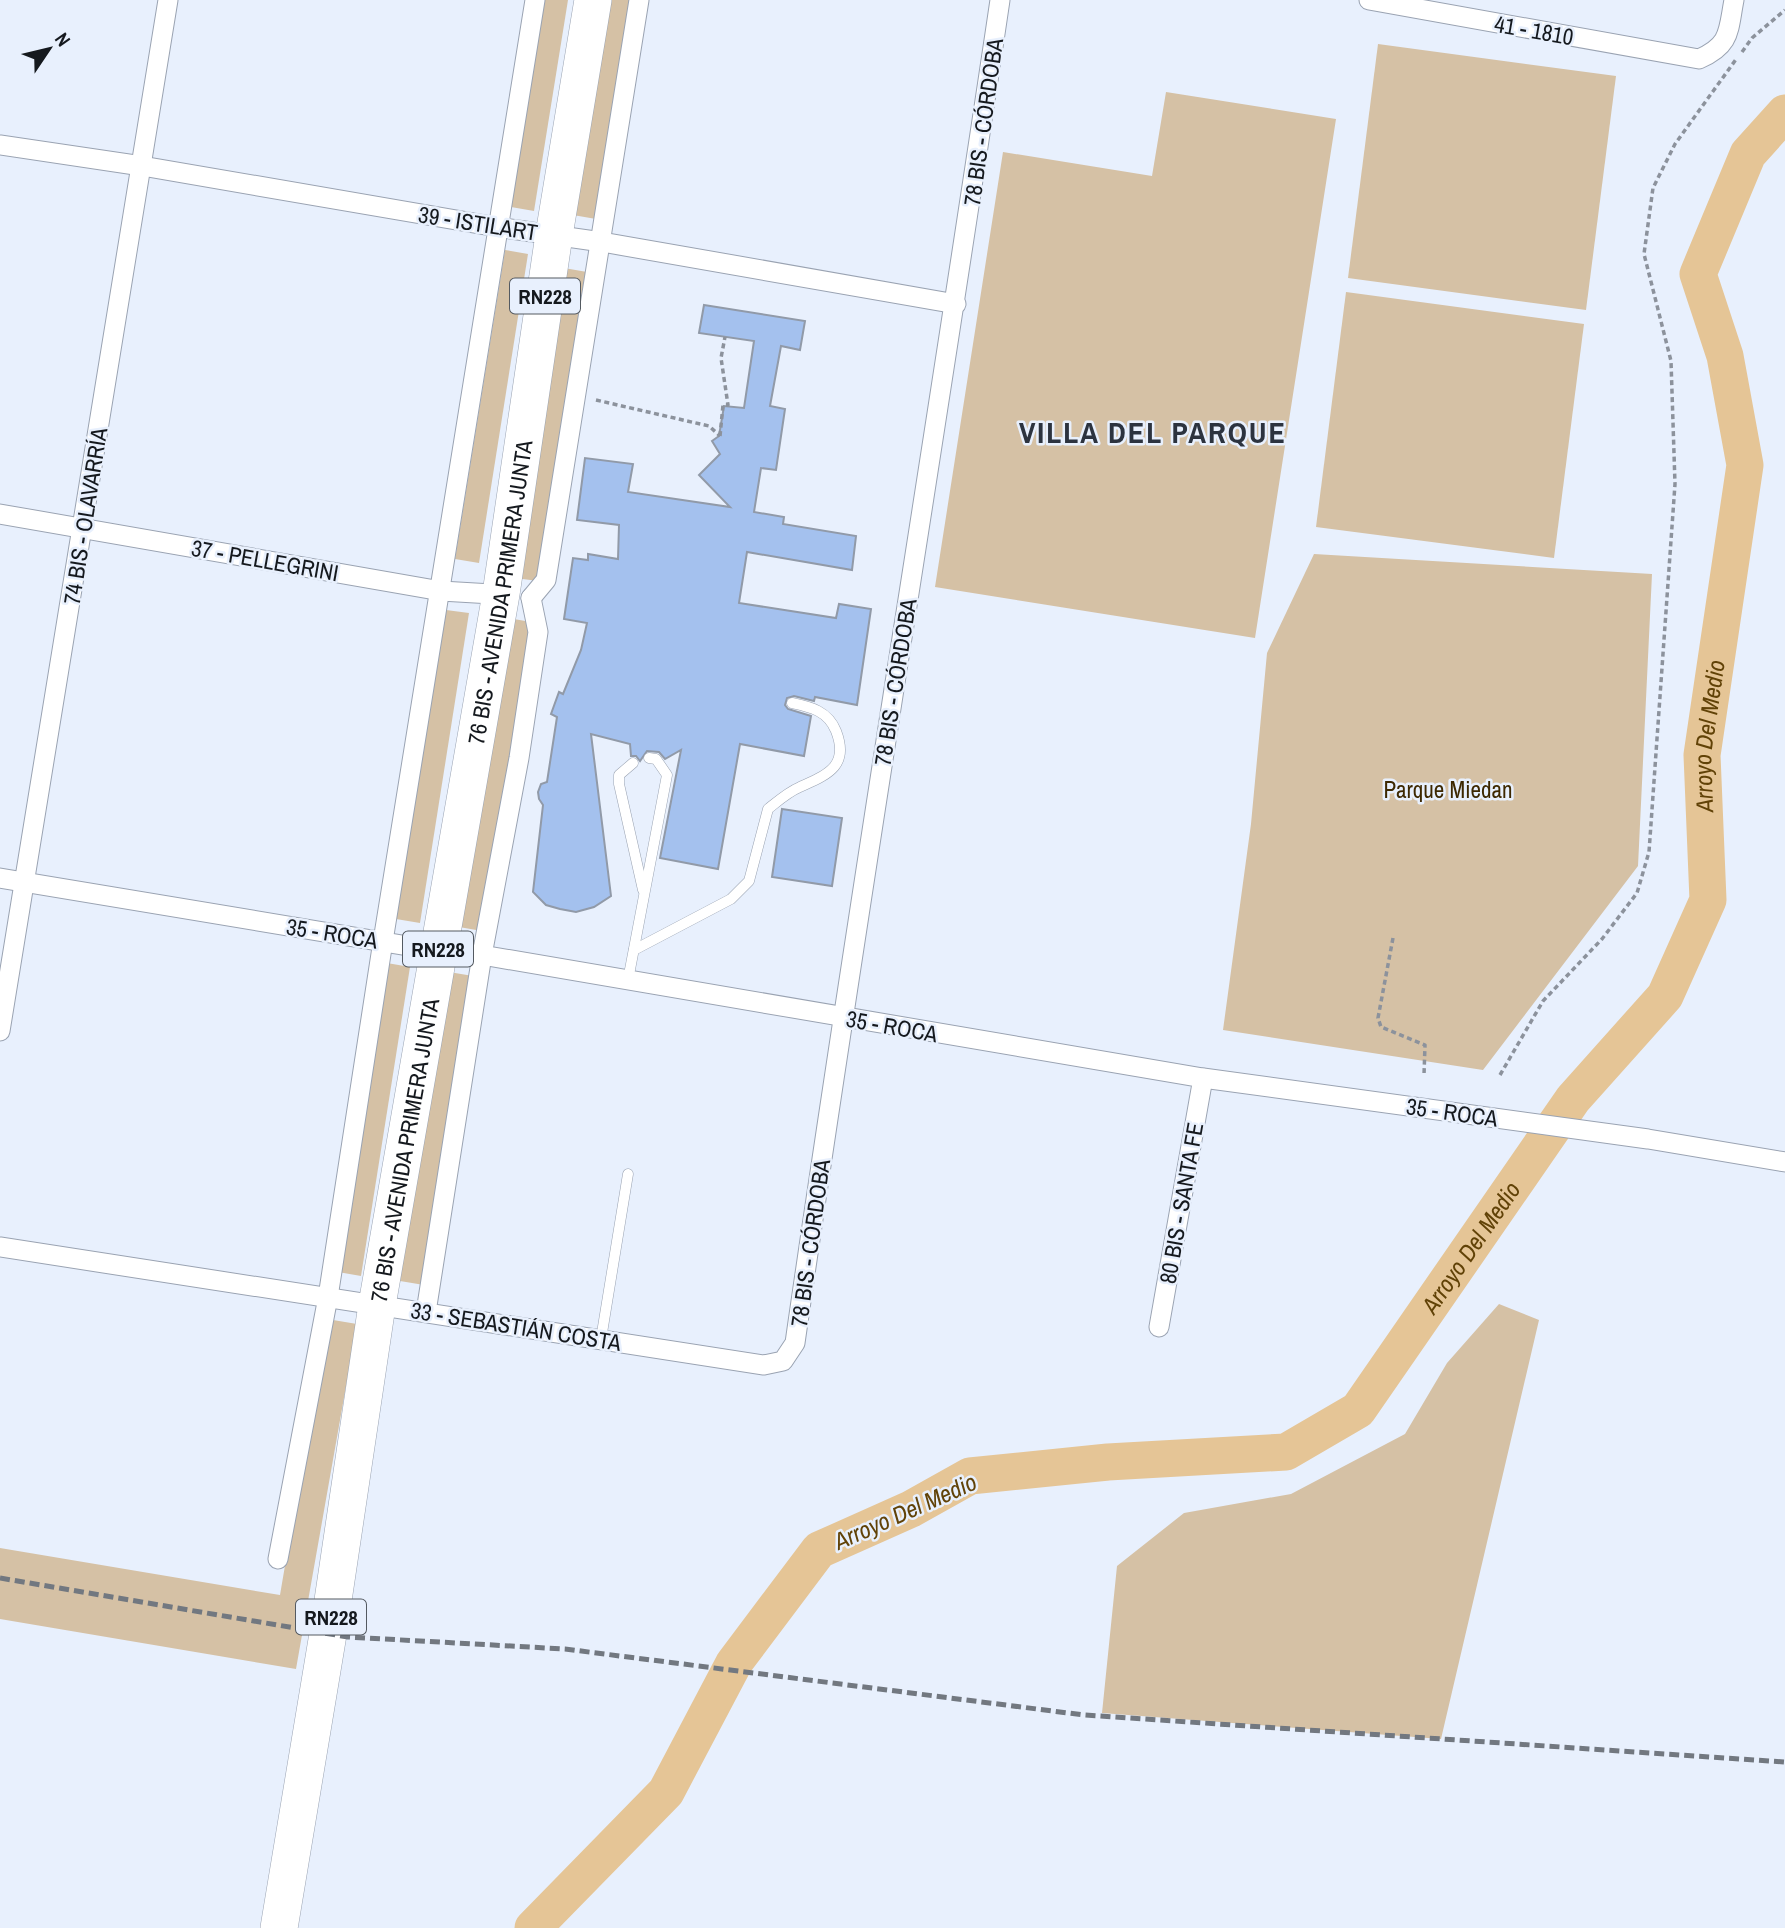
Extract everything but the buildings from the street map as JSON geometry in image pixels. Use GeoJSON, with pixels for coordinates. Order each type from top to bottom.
{"type":"FeatureCollection","features":[{"type":"Feature","properties":{"kind":"highway","name":"76 BIS - AVENIDA PRIMERA JUNTA"},"geometry":{"type":"LineString","coordinates":[[279,1928],[328,1634],[377,1305],[438,951],[516,596],[554,235],[593,0]]}},
{"type":"Feature","properties":{"kind":"street","name":"74 BIS - OLAVARRÍA"},"geometry":{"type":"LineString","coordinates":[[0,1031],[168,0]]}},
{"type":"Feature","properties":{"kind":"street"},"geometry":{"type":"LineString","coordinates":[[278,1559],[328,1297],[535,0]]}},
{"type":"Feature","properties":{"kind":"street","name":"76 BIS - AVENIDA PRIMERA JUNTA"},"geometry":{"type":"LineString","coordinates":[[426,1312],[482,955],[519,758],[538,632],[516,596],[547,580],[639,0]]}},
{"type":"Feature","properties":{"kind":"street","name":"78 BIS - CÓRDOBA"},"geometry":{"type":"LineString","coordinates":[[783,1361],[795,1343],[842,1018],[956,304],[1000,0]]}},
{"type":"Feature","properties":{"kind":"street","name":"41 - 1810"},"geometry":{"type":"LineString","coordinates":[[1369,0],[1699,60],[1716,52],[1725,40],[1734,0]]}},
{"type":"Feature","properties":{"kind":"street","name":"39 - ISTILART"},"geometry":{"type":"LineString","coordinates":[[0,145],[602,242],[956,304]]}},
{"type":"Feature","properties":{"kind":"street","name":"37 - PELLEGRINI"},"geometry":{"type":"LineString","coordinates":[[0,514],[441,591],[516,596]]}},
{"type":"Feature","properties":{"kind":"street","name":"35 - ROCA"},"geometry":{"type":"LineString","coordinates":[[0,878],[438,951],[482,955],[1203,1079],[1648,1139],[1785,1162]]}},
{"type":"Feature","properties":{"kind":"street","name":"80 BIS - SANTA FE"},"geometry":{"type":"LineString","coordinates":[[1159,1327],[1203,1079]]}},
{"type":"Feature","properties":{"kind":"street","name":"33 - SEBASTIÁN COSTA"},"geometry":{"type":"LineString","coordinates":[[0,1247],[764,1365],[783,1361]]}},
{"type":"Feature","properties":{"kind":"lane"},"geometry":{"type":"LineString","coordinates":[[634,950],[731,899],[749,881],[768,809],[799,787],[823,778],[836,766],[840,747],[836,730],[828,717],[816,708],[792,703]]}},
{"type":"Feature","properties":{"kind":"lane"},"geometry":{"type":"LineString","coordinates":[[628,980],[667,775],[656,759],[649,758]]}},
{"type":"Feature","properties":{"kind":"lane"},"geometry":{"type":"LineString","coordinates":[[633,763],[620,775],[619,784],[644,894]]}},
{"type":"Feature","properties":{"kind":"lane"},"geometry":{"type":"LineString","coordinates":[[601,1339],[628,1174]]}},
{"type":"Feature","properties":{"kind":"path"},"geometry":{"type":"LineString","coordinates":[[1500,1075],[1543,1001],[1602,939],[1637,893],[1649,852],[1675,484],[1671,361],[1644,254],[1654,188],[1675,144],[1704,102],[1752,38],[1785,10]]}},
{"type":"Feature","properties":{"kind":"path"},"geometry":{"type":"LineString","coordinates":[[577,395],[709,426],[720,436],[723,405],[728,405],[722,358],[725,337]]}},
{"type":"Feature","properties":{"kind":"path"},"geometry":{"type":"LineString","coordinates":[[1393,938],[1378,1018],[1381,1027],[1425,1045],[1424,1075]]}},
{"type":"Feature","properties":{"kind":"green space"},"geometry":{"type":"Polygon","coordinates":[[[543,0],[568,0],[534,211],[511,207],[543,0]]]}},
{"type":"Feature","properties":{"kind":"green space"},"geometry":{"type":"Polygon","coordinates":[[[607,0],[631,0],[596,219],[573,215],[607,0]]]}},
{"type":"Feature","properties":{"kind":"green space"},"geometry":{"type":"Polygon","coordinates":[[[1378,44],[1616,76],[1586,310],[1348,278],[1378,44]]]}},
{"type":"Feature","properties":{"kind":"green space"},"geometry":{"type":"Polygon","coordinates":[[[1166,92],[1336,119],[1255,638],[935,587],[1003,152],[1152,176],[1166,92]]]}},
{"type":"Feature","properties":{"kind":"green space"},"geometry":{"type":"Polygon","coordinates":[[[505,250],[528,254],[479,563],[455,559],[505,250]]]}},
{"type":"Feature","properties":{"kind":"green space"},"geometry":{"type":"Polygon","coordinates":[[[564,268],[587,272],[538,581],[515,578],[564,268]]]}},
{"type":"Feature","properties":{"kind":"green space"},"geometry":{"type":"Polygon","coordinates":[[[1346,292],[1584,324],[1554,558],[1316,527],[1346,292]]]}},
{"type":"Feature","properties":{"kind":"green space","name":"Parque Miedan"},"geometry":{"type":"Polygon","coordinates":[[[1314,554],[1652,574],[1638,866],[1483,1070],[1223,1030],[1251,824],[1267,653],[1314,554]]]}},
{"type":"Feature","properties":{"kind":"green space"},"geometry":{"type":"Polygon","coordinates":[[[446,610],[469,613],[420,923],[396,919],[446,610]]]}},
{"type":"Feature","properties":{"kind":"green space"},"geometry":{"type":"Polygon","coordinates":[[[508,618],[531,622],[482,931],[459,927],[508,618]]]}},
{"type":"Feature","properties":{"kind":"green space"},"geometry":{"type":"Polygon","coordinates":[[[387,963],[410,967],[361,1276],[338,1272],[387,963]]]}},
{"type":"Feature","properties":{"kind":"green space"},"geometry":{"type":"Polygon","coordinates":[[[449,972],[473,976],[424,1285],[400,1281],[449,972]]]}},
{"type":"Feature","properties":{"kind":"green space"},"geometry":{"type":"Polygon","coordinates":[[[1499,1304],[1539,1320],[1441,1739],[1102,1713],[1117,1566],[1184,1513],[1291,1494],[1405,1434],[1447,1363],[1499,1304]]]}},
{"type":"Feature","properties":{"kind":"green space"},"geometry":{"type":"Polygon","coordinates":[[[327,1319],[357,1324],[296,1669],[0,1619],[0,1548],[280,1595],[327,1319]]]}},
{"type":"Feature","properties":{"kind":"waterway","name":"Arroyo Del Medio"},"geometry":{"type":"LineString","coordinates":[[533,1928],[666,1792],[734,1663],[819,1550],[911,1509],[970,1476],[1108,1462],[1286,1452],[1358,1410],[1573,1099],[1665,996],[1708,900],[1702,755],[1745,465],[1725,356],[1698,274],[1748,154],[1785,113]]}},
{"type":"Feature","properties":{"kind":"railway"},"geometry":{"type":"LineString","coordinates":[[0,1578],[348,1637],[565,1649],[1084,1715],[1785,1762]]}},
{"type":"Feature","properties":{"kind":"district","name":"VILLA DEL PARQUE"},"geometry":{"type":"Point","coordinates":[1153,432]}}]}
